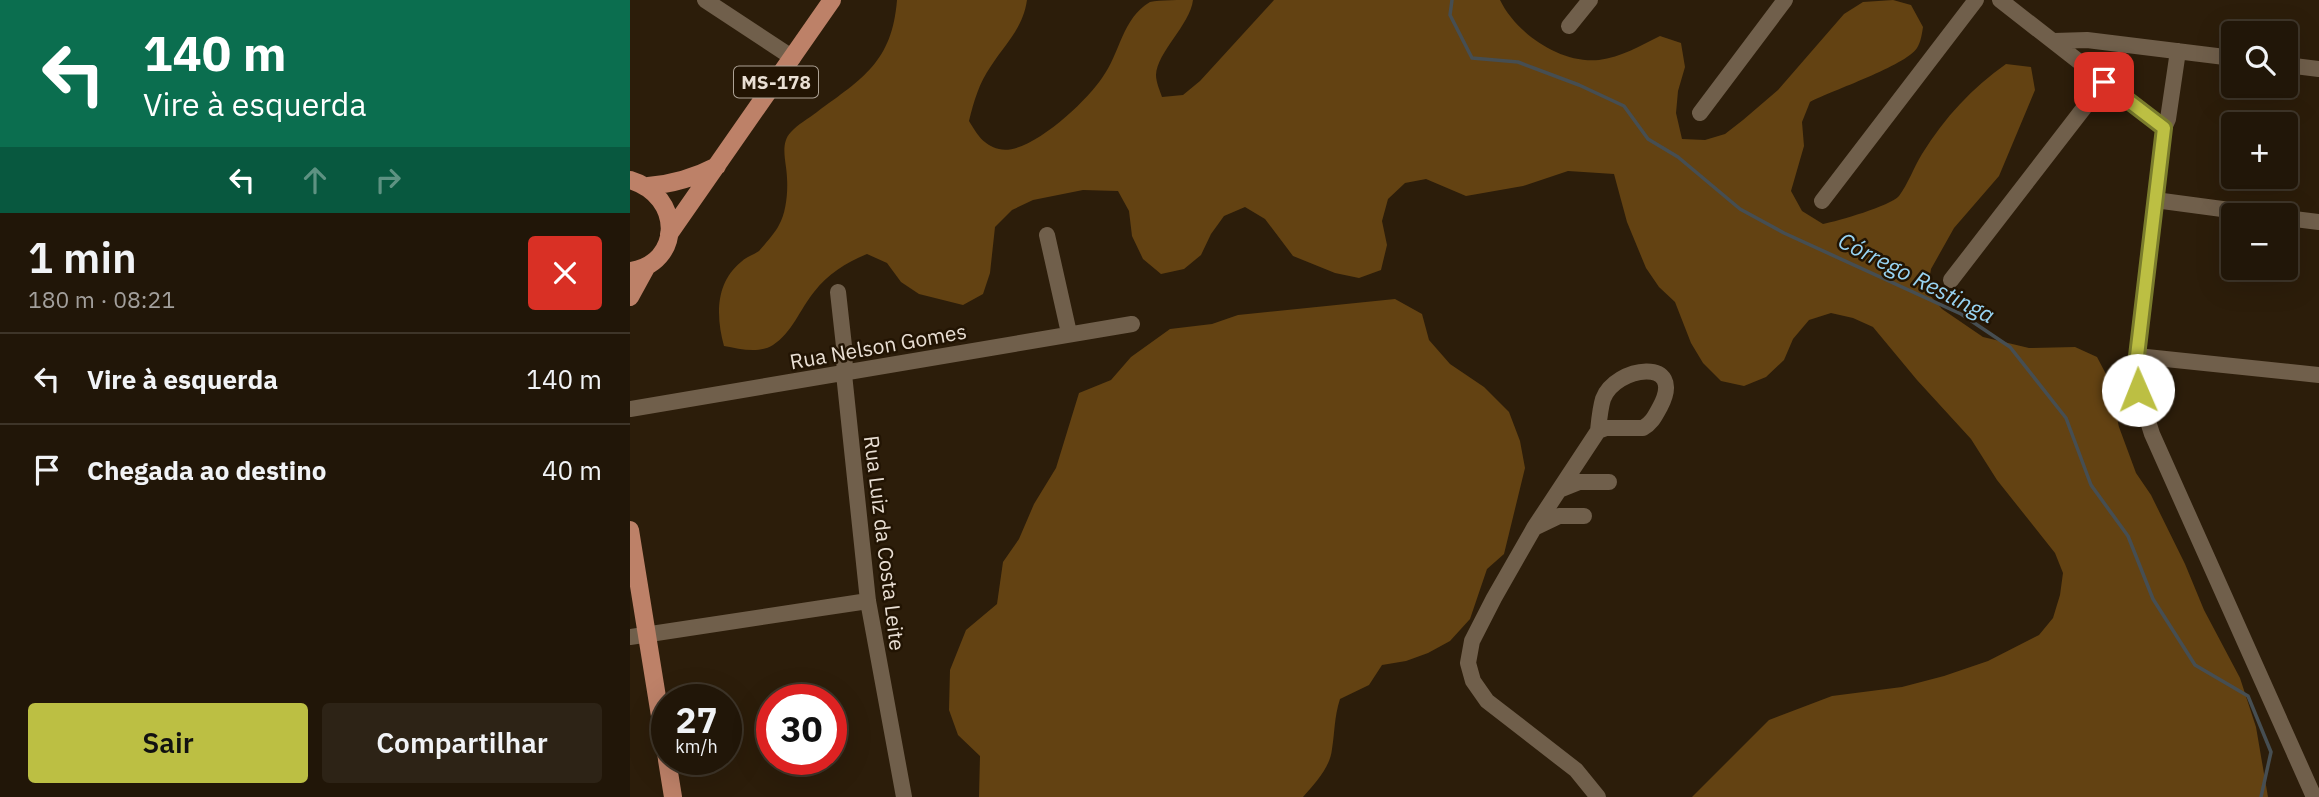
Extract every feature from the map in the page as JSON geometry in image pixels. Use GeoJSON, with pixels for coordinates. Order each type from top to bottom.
{"type":"FeatureCollection","features":[{"type":"Feature","properties":{"kind":"main road","name":"MS-178"},"geometry":{"type":"LineString","coordinates":[[666,242],[832,0]]}},
{"type":"Feature","properties":{"kind":"main road"},"geometry":{"type":"LineString","coordinates":[[635,181],[664,185],[697,176],[720,164]]}},
{"type":"Feature","properties":{"kind":"main road"},"geometry":{"type":"LineString","coordinates":[[630,297],[638,268],[666,242],[668,212],[657,193],[635,181]]}},
{"type":"Feature","properties":{"kind":"main road"},"geometry":{"type":"LineString","coordinates":[[630,530],[639,635],[651,688]]}},
{"type":"Feature","properties":{"kind":"main road"},"geometry":{"type":"LineString","coordinates":[[670,775],[673,797]]}},
{"type":"Feature","properties":{"kind":"street"},"geometry":{"type":"LineString","coordinates":[[705,0],[793,58]]}},
{"type":"Feature","properties":{"kind":"street"},"geometry":{"type":"LineString","coordinates":[[1569,26],[1590,0]]}},
{"type":"Feature","properties":{"kind":"street"},"geometry":{"type":"LineString","coordinates":[[1700,113],[1785,0]]}},
{"type":"Feature","properties":{"kind":"street"},"geometry":{"type":"LineString","coordinates":[[1822,201],[1976,0]]}},
{"type":"Feature","properties":{"kind":"street"},"geometry":{"type":"LineString","coordinates":[[2000,0],[2164,128]]}},
{"type":"Feature","properties":{"kind":"street"},"geometry":{"type":"LineString","coordinates":[[2054,41],[2087,40],[2221,56]]}},
{"type":"Feature","properties":{"kind":"street"},"geometry":{"type":"LineString","coordinates":[[2178,51],[2155,200],[2137,356],[2138,390],[2152,433],[2314,797]]}},
{"type":"Feature","properties":{"kind":"street"},"geometry":{"type":"LineString","coordinates":[[2298,66],[2319,69]]}},
{"type":"Feature","properties":{"kind":"street"},"geometry":{"type":"LineString","coordinates":[[1951,280],[2104,82]]}},
{"type":"Feature","properties":{"kind":"street"},"geometry":{"type":"LineString","coordinates":[[2155,200],[2221,209]]}},
{"type":"Feature","properties":{"kind":"street"},"geometry":{"type":"LineString","coordinates":[[2298,219],[2319,222]]}},
{"type":"Feature","properties":{"kind":"street"},"geometry":{"type":"LineString","coordinates":[[1047,235],[1069,333]]}},
{"type":"Feature","properties":{"kind":"street","name":"Rua Luiz da Costa Leite"},"geometry":{"type":"LineString","coordinates":[[838,292],[867,601],[904,797]]}},
{"type":"Feature","properties":{"kind":"street","name":"Rua Nelson Gomes"},"geometry":{"type":"LineString","coordinates":[[630,409],[1132,324]]}},
{"type":"Feature","properties":{"kind":"street"},"geometry":{"type":"LineString","coordinates":[[2137,356],[2319,375]]}},
{"type":"Feature","properties":{"kind":"street"},"geometry":{"type":"LineString","coordinates":[[1598,431],[1606,428],[1643,428],[1648,425],[1665,397],[1666,382],[1661,373],[1651,370],[1629,375],[1611,385],[1604,398],[1598,431],[1534,528],[1472,641],[1468,663],[1473,681],[1487,701],[1576,770],[1598,797]]}},
{"type":"Feature","properties":{"kind":"street"},"geometry":{"type":"LineString","coordinates":[[1557,494],[1578,482],[1609,482]]}},
{"type":"Feature","properties":{"kind":"street"},"geometry":{"type":"LineString","coordinates":[[1557,494],[1566,516]]}},
{"type":"Feature","properties":{"kind":"street"},"geometry":{"type":"LineString","coordinates":[[1534,528],[1559,516],[1584,516]]}},
{"type":"Feature","properties":{"kind":"street"},"geometry":{"type":"LineString","coordinates":[[639,635],[867,601]]}},
{"type":"Feature","properties":{"kind":"shaded area"},"geometry":{"type":"Polygon","coordinates":[[[897,0],[1027,0],[1018,27],[983,79],[969,121],[985,142],[999,149],[1025,145],[1056,125],[1084,100],[1108,68],[1133,17],[1150,2],[1193,0],[1186,19],[1158,66],[1156,78],[1162,97],[1183,95],[1200,81],[1274,0],[1500,0],[1528,35],[1555,51],[1584,60],[1615,56],[1660,36],[1681,43],[1685,67],[1678,91],[1676,113],[1682,139],[1705,140],[1725,134],[1778,90],[1844,14],[1863,2],[1893,0],[1911,5],[1923,27],[1918,46],[1910,55],[1884,70],[1810,102],[1802,122],[1804,146],[1791,191],[1802,211],[1823,224],[1863,213],[1894,200],[1899,196],[1931,140],[1971,93],[2006,64],[2031,67],[2035,90],[1999,176],[1954,228],[1931,269],[1927,292],[1942,309],[1983,337],[2029,348],[2075,347],[2097,357],[2107,376],[2119,427],[2136,473],[2151,495],[2204,610],[2240,678],[2256,727],[2268,797],[1692,797],[1769,720],[1832,696],[1902,687],[1944,676],[1988,661],[2039,635],[2053,618],[2063,573],[2055,553],[1997,480],[1971,439],[1873,327],[1853,318],[1831,313],[1809,320],[1793,339],[1784,360],[1766,377],[1744,386],[1721,381],[1703,363],[1691,343],[1675,302],[1659,287],[1646,268],[1627,222],[1614,174],[1568,171],[1523,186],[1466,196],[1426,179],[1405,183],[1388,199],[1382,221],[1387,245],[1381,270],[1359,278],[1335,273],[1293,256],[1265,219],[1245,207],[1224,216],[1201,255],[1184,269],[1161,274],[1143,259],[1132,236],[1129,211],[1118,191],[1083,190],[1033,200],[1012,210],[995,227],[990,273],[983,294],[963,305],[919,294],[901,282],[887,263],[867,254],[831,274],[809,299],[785,334],[773,345],[756,350],[724,346],[719,312],[726,280],[743,260],[759,251],[779,225],[783,215],[787,190],[784,148],[787,137],[797,126],[861,78],[882,54],[894,21],[897,0]]]}},
{"type":"Feature","properties":{"kind":"shaded area"},"geometry":{"type":"Polygon","coordinates":[[[1395,299],[1422,314],[1429,340],[1450,364],[1484,387],[1509,412],[1520,441],[1525,468],[1504,554],[1487,569],[1470,619],[1450,641],[1406,661],[1382,665],[1369,685],[1340,699],[1331,756],[1321,775],[1303,797],[979,797],[980,756],[958,735],[949,710],[950,670],[966,630],[997,604],[1003,562],[1019,539],[1034,504],[1056,468],[1079,393],[1111,380],[1131,357],[1170,329],[1212,324],[1238,315],[1395,299]]]}},
{"type":"Feature","properties":{"kind":"waterway","name":"Córrego Restinga"},"geometry":{"type":"LineString","coordinates":[[1452,0],[1450,15],[1472,58],[1518,62],[1579,85],[1624,106],[1648,139],[1678,157],[1740,209],[1784,233],[1961,314],[2010,347],[2066,418],[2091,485],[2128,536],[2153,599],[2195,665],[2248,696],[2271,752],[2261,797]]}},
{"type":"Feature","properties":{"kind":"route"},"geometry":{"type":"LineString","coordinates":[[2104,82],[2164,128],[2137,356],[2138,390]]}}]}
